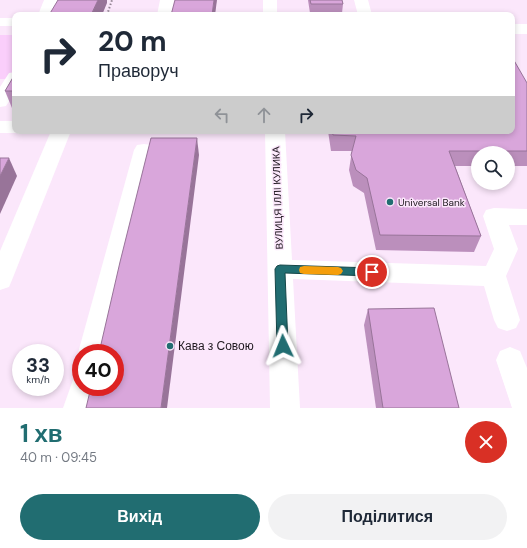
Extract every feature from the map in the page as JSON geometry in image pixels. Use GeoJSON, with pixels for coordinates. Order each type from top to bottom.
{"type":"FeatureCollection","features":[{"type":"Feature","properties":{"kind":"street"},"geometry":{"type":"LineString","coordinates":[[46,12],[51,0]]}},
{"type":"Feature","properties":{"kind":"street"},"geometry":{"type":"LineString","coordinates":[[165,12],[167,0]]}},
{"type":"Feature","properties":{"kind":"street"},"geometry":{"type":"LineString","coordinates":[[270,0],[270,12]]}},
{"type":"Feature","properties":{"kind":"street"},"geometry":{"type":"LineString","coordinates":[[361,0],[364,12]]}},
{"type":"Feature","properties":{"kind":"street"},"geometry":{"type":"LineString","coordinates":[[0,22],[12,22]]}},
{"type":"Feature","properties":{"kind":"street"},"geometry":{"type":"LineString","coordinates":[[515,29],[527,29]]}},
{"type":"Feature","properties":{"kind":"street"},"geometry":{"type":"LineString","coordinates":[[0,102],[12,83]]}},
{"type":"Feature","properties":{"kind":"street"},"geometry":{"type":"LineString","coordinates":[[0,127],[12,127]]}},
{"type":"Feature","properties":{"kind":"street"},"geometry":{"type":"LineString","coordinates":[[0,280],[60,134]]}},
{"type":"Feature","properties":{"kind":"street","name":"ВУЛИЦЯ ІЛЛІ КУЛИКА"},"geometry":{"type":"LineString","coordinates":[[275,134],[285,408]]}},
{"type":"Feature","properties":{"kind":"street"},"geometry":{"type":"LineString","coordinates":[[94,344],[144,150]]}},
{"type":"Feature","properties":{"kind":"street"},"geometry":{"type":"LineString","coordinates":[[507,320],[494,276],[506,249],[494,216],[527,217]]}},
{"type":"Feature","properties":{"kind":"street"},"geometry":{"type":"LineString","coordinates":[[280,269],[494,276]]}},
{"type":"Feature","properties":{"kind":"street"},"geometry":{"type":"LineString","coordinates":[[510,360],[527,407]]}},
{"type":"Feature","properties":{"kind":"street"},"geometry":{"type":"LineString","coordinates":[[78,408],[81,396]]}},
{"type":"Feature","properties":{"kind":"path"},"geometry":{"type":"LineString","coordinates":[[108,12],[112,0]]}},
{"type":"Feature","properties":{"kind":"shaded area"},"geometry":{"type":"Polygon","coordinates":[[[0,35],[12,35],[12,77],[11,79],[0,79],[0,35]]]}},
{"type":"Feature","properties":{"kind":"building"},"geometry":{"type":"Polygon","coordinates":[[[58,0],[98,0],[92,12],[51,12],[58,0]]]}},
{"type":"Feature","properties":{"kind":"building"},"geometry":{"type":"Polygon","coordinates":[[[175,0],[214,0],[212,12],[172,12],[175,0]]]}},
{"type":"Feature","properties":{"kind":"building"},"geometry":{"type":"Polygon","coordinates":[[[310,0],[342,0],[343,4],[311,4],[310,0]]]}},
{"type":"Feature","properties":{"kind":"building"},"geometry":{"type":"Polygon","coordinates":[[[515,62],[527,83],[527,151],[515,151],[515,146],[471,146],[471,151],[449,151],[481,236],[380,235],[367,178],[356,170],[351,155],[356,136],[333,134],[515,134],[515,62]]]}},
{"type":"Feature","properties":{"kind":"building"},"geometry":{"type":"Polygon","coordinates":[[[12,79],[12,91],[5,91],[12,79]]]}},
{"type":"Feature","properties":{"kind":"building"},"geometry":{"type":"Polygon","coordinates":[[[151,138],[197,138],[161,408],[86,408],[89,396],[124,396],[124,344],[101,344],[151,138]]]}},
{"type":"Feature","properties":{"kind":"building"},"geometry":{"type":"Polygon","coordinates":[[[0,158],[9,158],[0,176],[0,158]]]}},
{"type":"Feature","properties":{"kind":"building"},"geometry":{"type":"Polygon","coordinates":[[[434,308],[459,408],[383,408],[368,309],[434,308]]]}},
{"type":"Feature","properties":{"kind":"slow traffic"},"geometry":{"type":"LineString","coordinates":[[304,270],[338,271]]}},
{"type":"Feature","properties":{"kind":"place","name":"Universal Bank"},"geometry":{"type":"Point","coordinates":[390,202]}},
{"type":"Feature","properties":{"kind":"place","name":"Кава з Совою"},"geometry":{"type":"Point","coordinates":[170,346]}},
{"type":"Feature","properties":{"kind":"route"},"geometry":{"type":"LineString","coordinates":[[283,346],[280,269],[372,272]]}}]}
